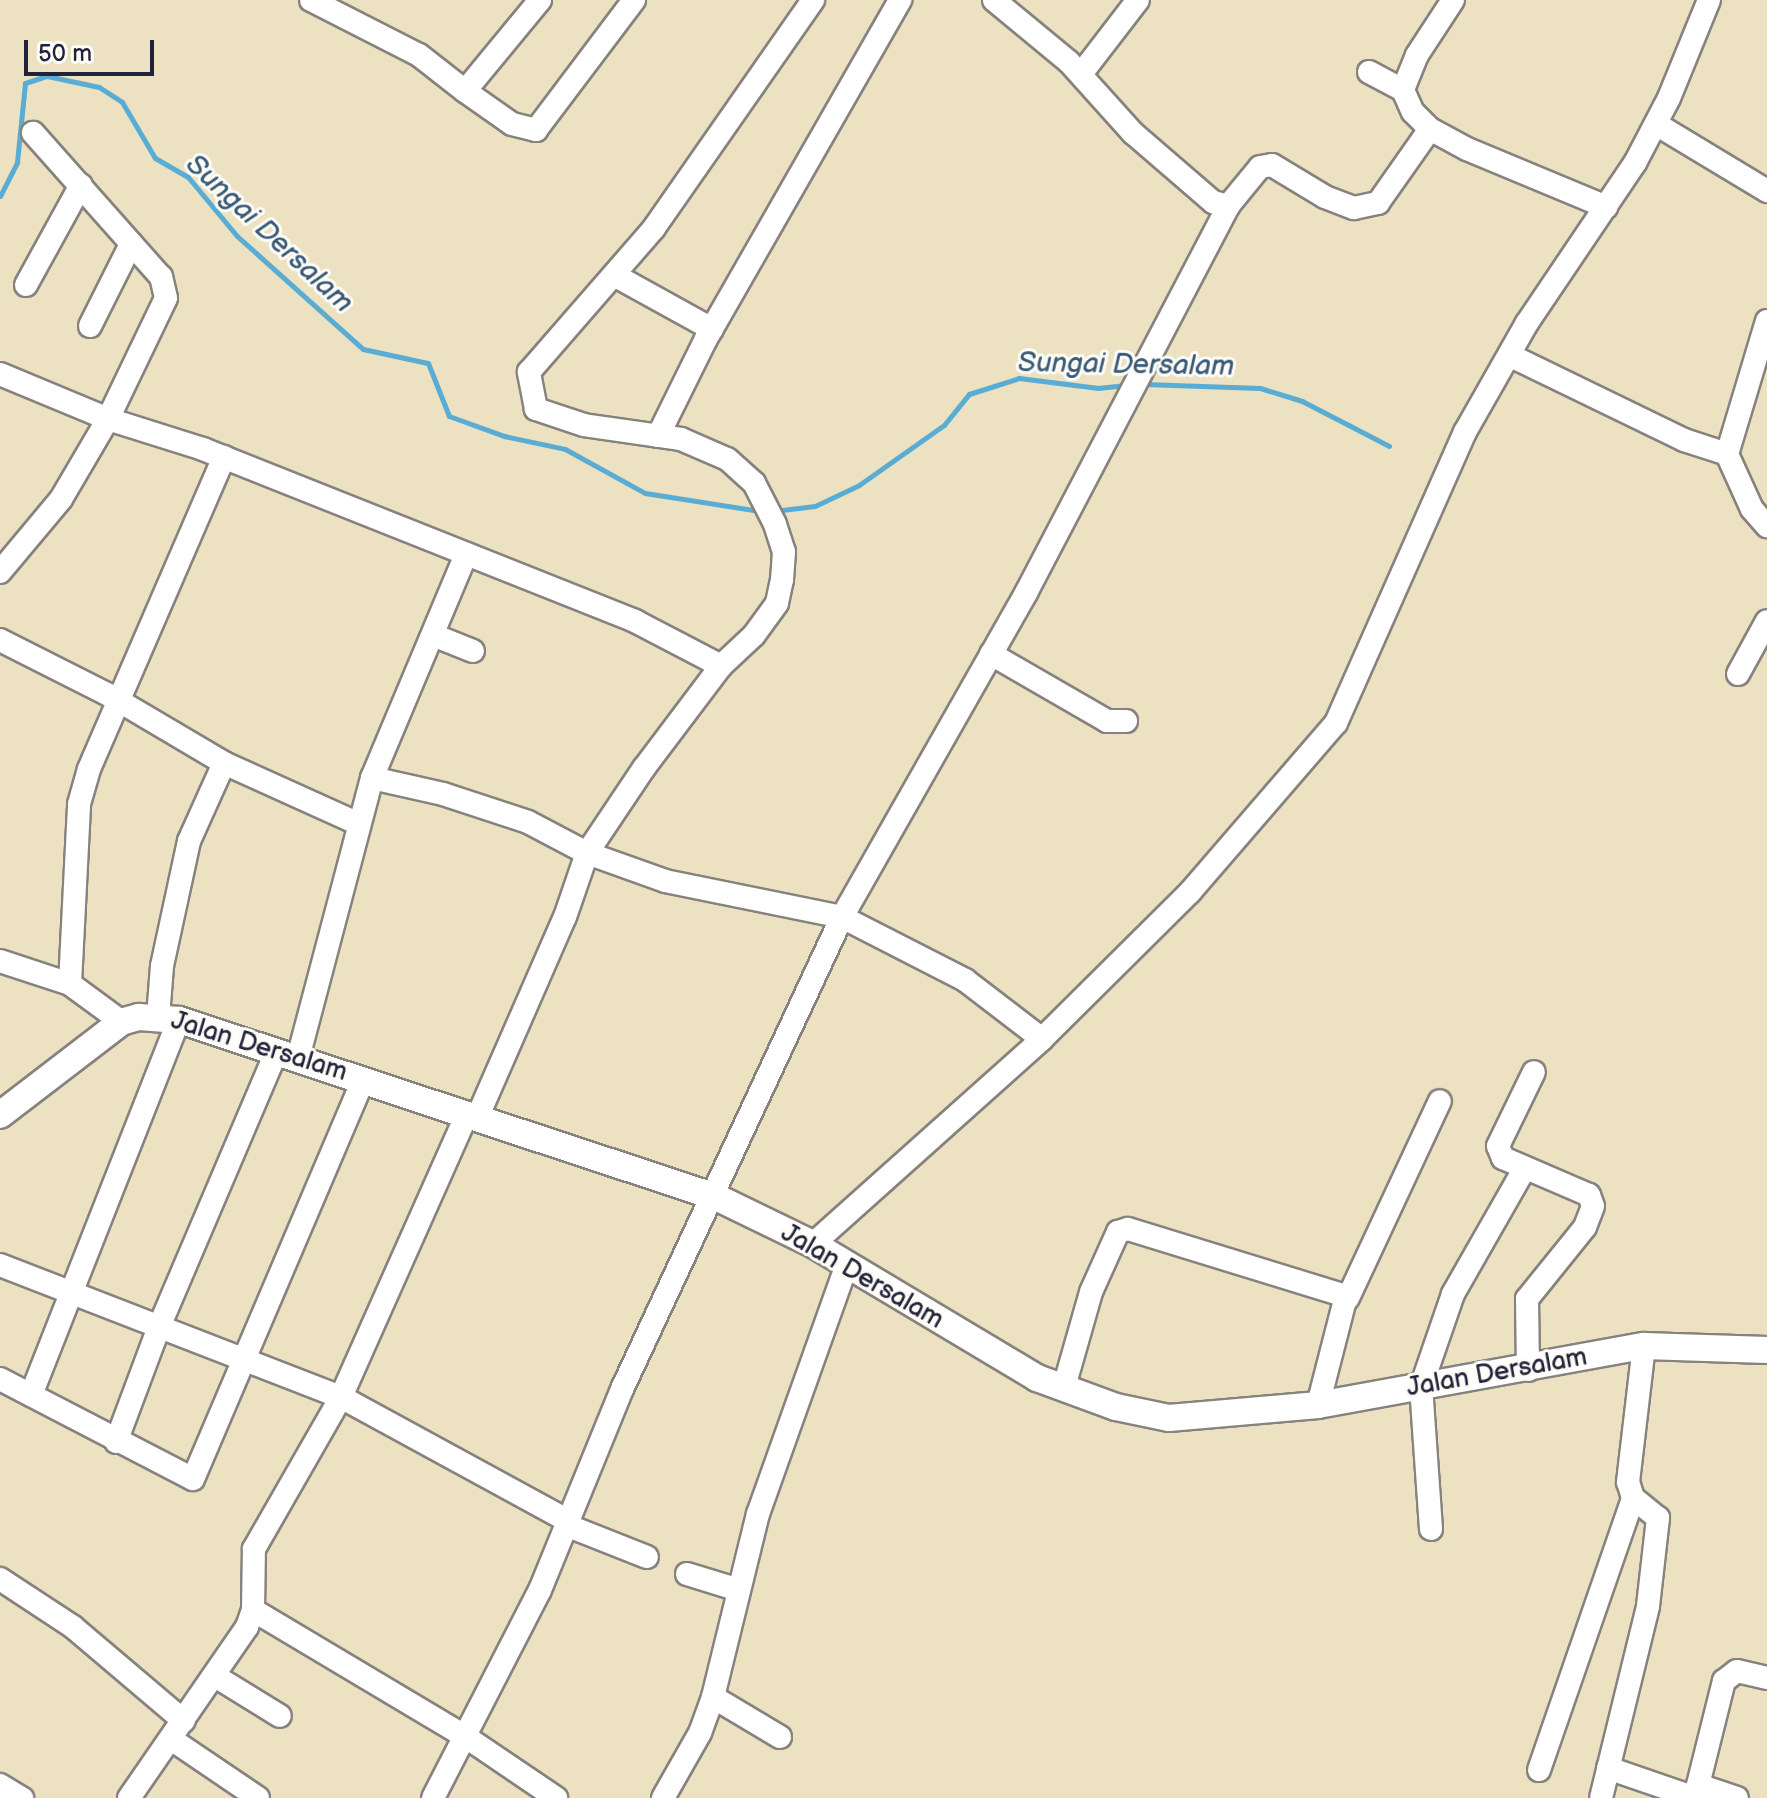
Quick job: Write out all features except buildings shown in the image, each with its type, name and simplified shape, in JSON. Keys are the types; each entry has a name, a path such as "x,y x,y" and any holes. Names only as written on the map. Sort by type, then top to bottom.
{"main road":[{"name":"Jalan Dersalam","path":"0,1115 122,1022 168,1018 288,1054 716,1197 813,1244 846,1267 1037,1378 1116,1407 1169,1418 1318,1405 1528,1370 1644,1346 1767,1350"}],"street":[{"path":"311,0 419,55 512,124 536,130 634,0"},
{"path":"465,91 540,0"},
{"path":"129,1798 215,1676 253,1610 254,1549 341,1397 560,931 587,853 721,666 754,635 777,603 784,552 775,524 764,500 727,459 658,436 584,425 536,409 529,393 529,372 654,228 813,0"},
{"path":"658,436 712,329 900,0"},
{"path":"994,0 1081,74 1133,133 1213,202 1228,206"},
{"path":"1081,74 1138,0"},
{"path":"1403,90 1417,55 1453,0"},
{"path":"813,1244 1042,1039 1190,892 1336,723 1465,432 1509,355 1656,124 1709,0"},
{"path":"1369,72 1403,90 1413,112 1430,129 1606,207"},
{"path":"1656,124 1767,191"},
{"path":"433,1798 466,1737 567,1523 623,1387 716,1197 842,917 991,654 1228,206 1260,167 1272,165 1325,197 1354,208 1378,203 1430,129"},
{"path":"0,572 61,499 108,419 166,298 161,277 33,133"},
{"path":"26,285 81,185"},
{"path":"90,326 131,244"},
{"path":"614,275 712,329"},
{"path":"1767,321 1727,454 1752,509 1767,526"},
{"path":"1509,355 1684,440 1727,454"},
{"path":"0,374 108,419 224,457 635,621 721,666"},
{"path":"70,984 79,804 116,700 224,457"},
{"path":"116,1442 159,1327 288,1054 372,778 466,554"},
{"path":"1738,674 1767,621"},
{"path":"433,635 473,651"},
{"path":"0,640 116,700 224,763 359,824"},
{"path":"991,654 1107,721 1126,721"},
{"path":"31,1395 72,1295 168,1018 162,966 189,841 224,763"},
{"path":"372,778 443,794 528,822 587,853 665,881 842,917 965,980 1042,1039"},
{"path":"0,961 70,984 122,1022"},
{"path":"1528,1370 1527,1299 1585,1227 1593,1206 1589,1195 1503,1158 1498,1146 1534,1072"},
{"path":"0,1379 116,1442 193,1479 363,1080"},
{"path":"1318,1405 1348,1298 1440,1101"},
{"path":"1431,1529 1421,1387 1453,1294 1525,1168"},
{"path":"1064,1387 1091,1292 1123,1229 1348,1298"},
{"path":"0,1265 341,1397 567,1523 647,1557"},
{"path":"663,1798 700,1733 713,1697 739,1590 798,1392 846,1267"},
{"path":"1601,1798 1648,1606 1658,1518 1633,1498 1628,1482 1644,1346"},
{"path":"1539,1770 1633,1498"},
{"path":"687,1574 739,1590"},
{"path":"0,1579 73,1627 178,1730 258,1798"},
{"path":"253,1610 466,1737 556,1798"},
{"path":"1696,1793 1724,1681 1737,1671 1767,1678"},
{"path":"215,1676 280,1716"},
{"path":"713,1697 780,1737"},
{"path":"1608,1768 1696,1793 1737,1798"},
{"path":"0,1785 22,1798"}],"waterway":[{"name":"Sungai Dersalam","path":"0,196 17,162 25,83 47,76 99,87 122,102 155,158 188,177 237,236 363,349 428,363 449,416 504,436 565,449 645,493 760,511"},
{"name":"Sungai Dersalam","path":"774,511 815,506 859,485 944,425 969,394 1019,378 1098,388 1126,385"},
{"name":"Sungai Dersalam","path":"1144,384 1260,388 1302,401 1389,446"}]}
